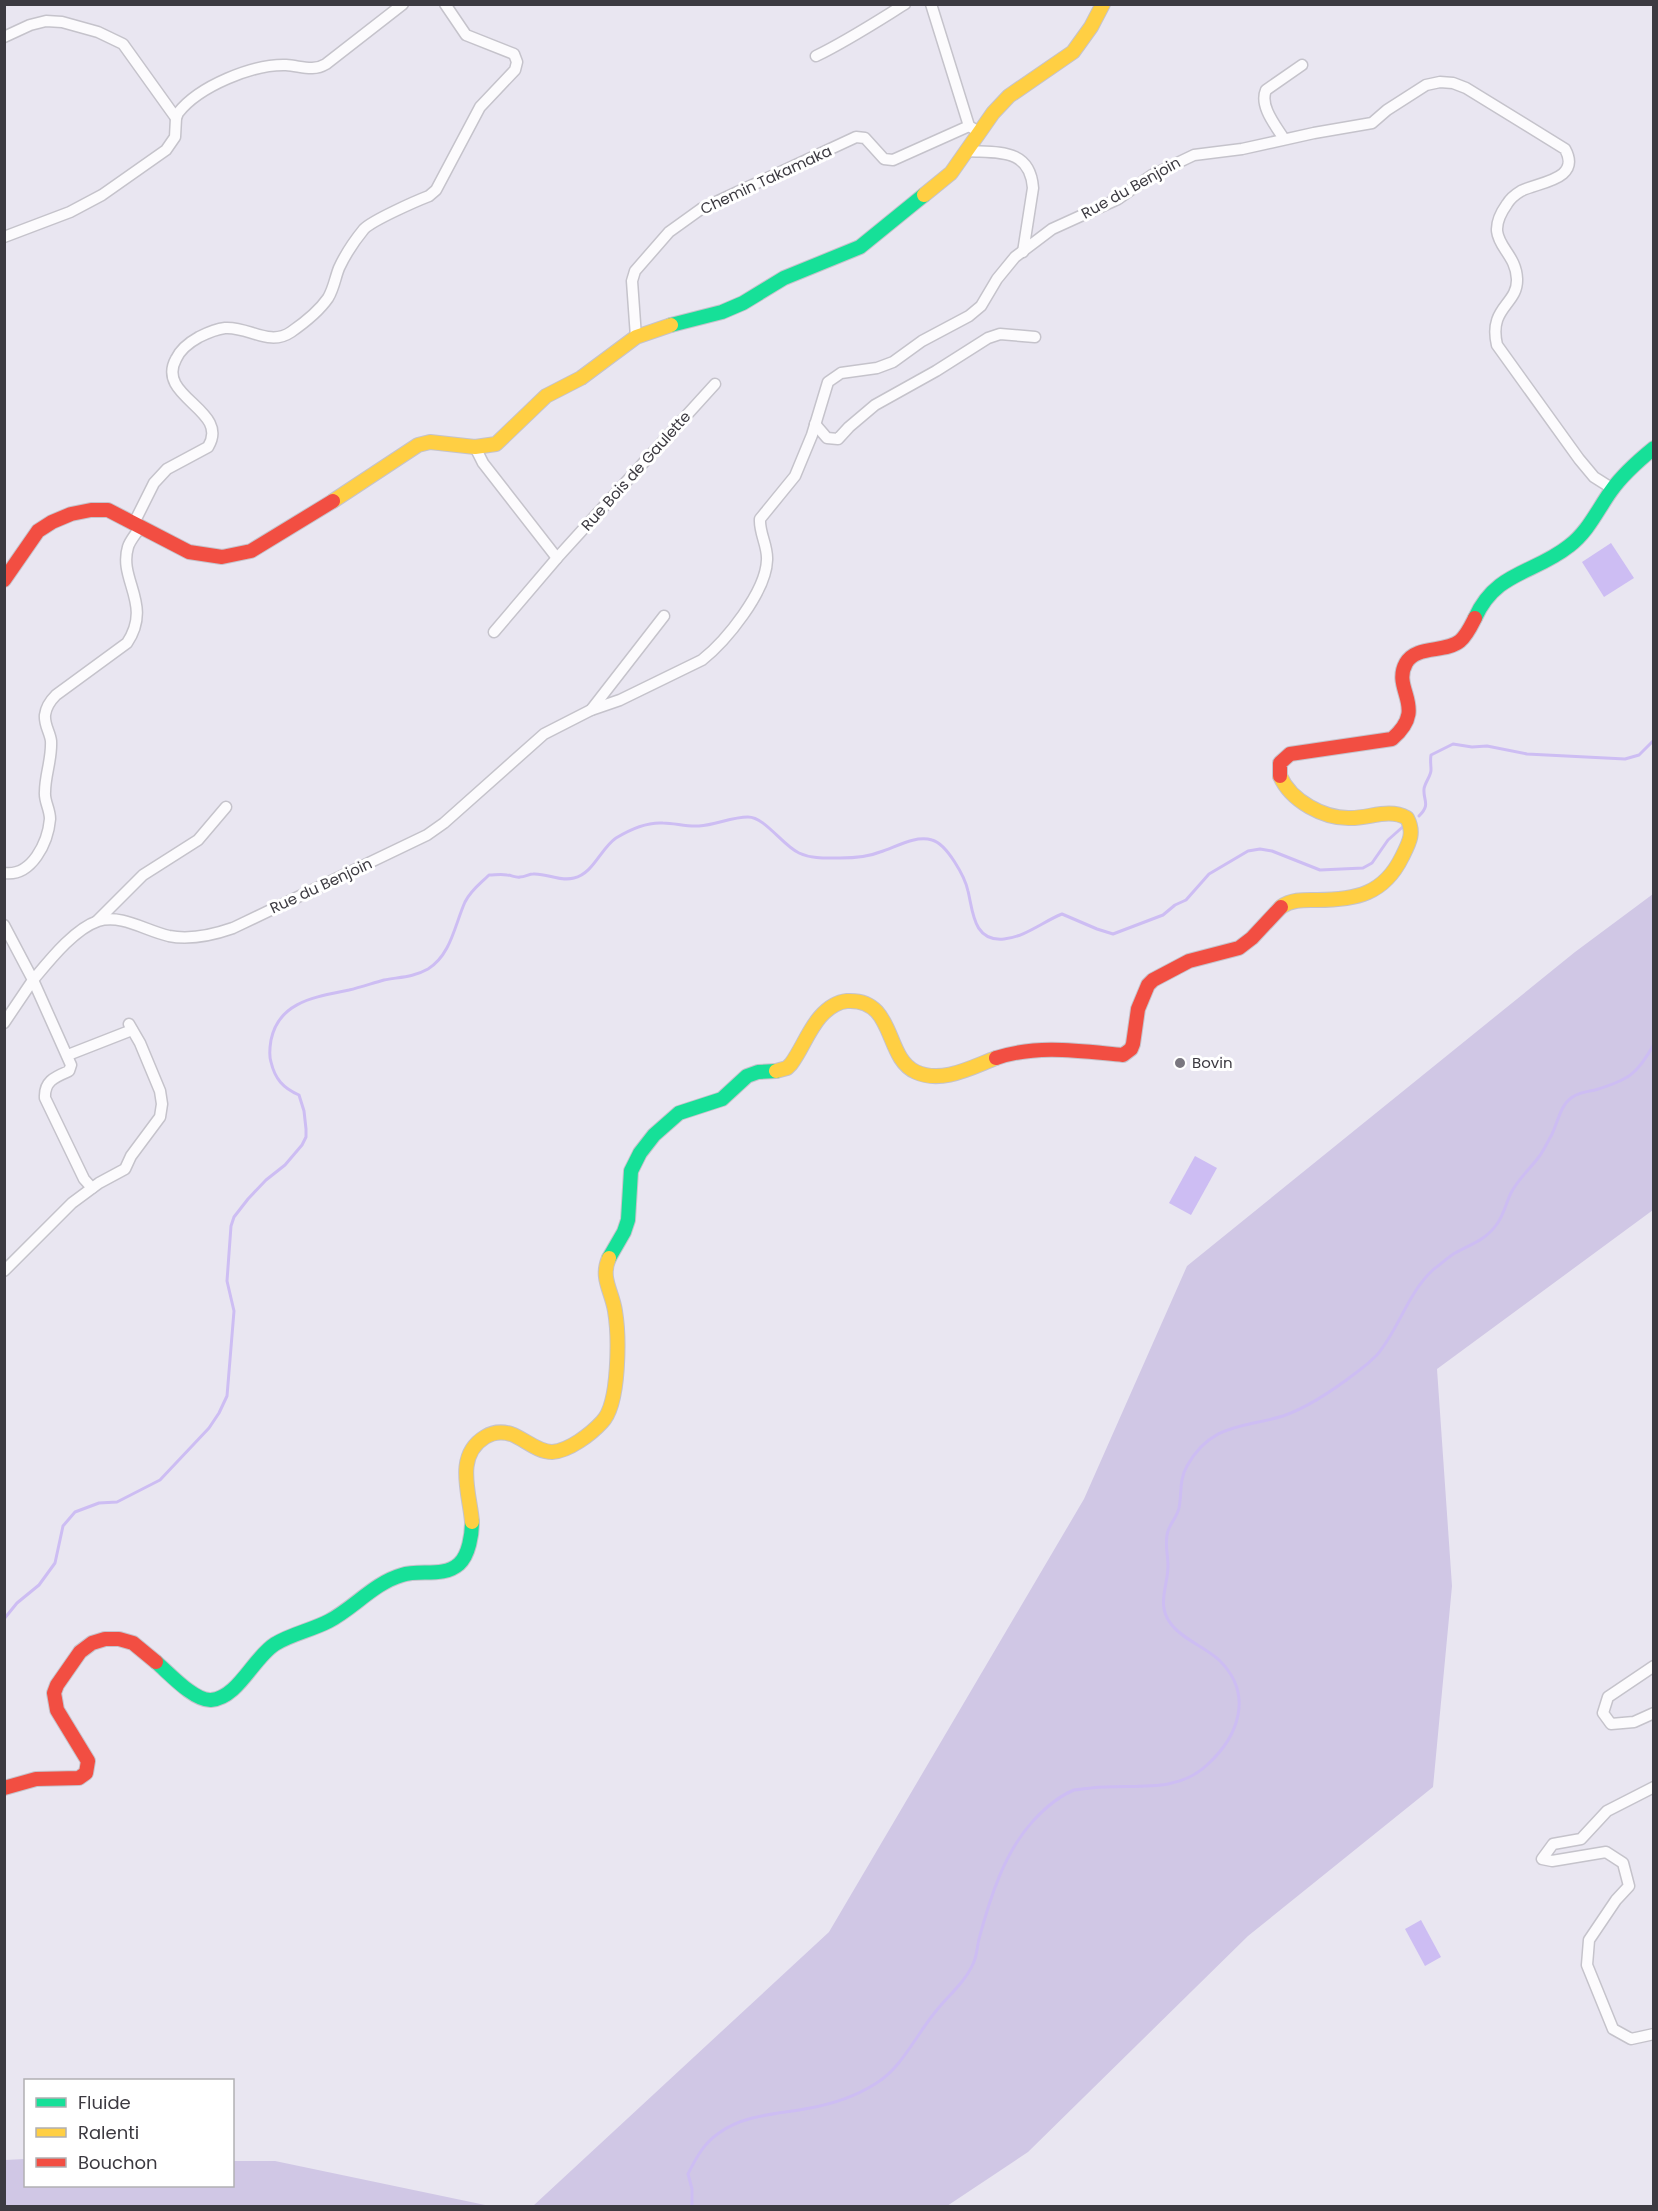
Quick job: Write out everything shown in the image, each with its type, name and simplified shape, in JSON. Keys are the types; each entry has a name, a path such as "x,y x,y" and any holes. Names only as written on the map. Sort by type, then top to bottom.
{"street":[{"path":"4,237 70,212 102,195 172,144 176,137 176,118 182,108 220,80 246,71 284,65 317,69 403,4"},
{"path":"4,873 19,873 27,869 47,834 50,808 44,795 51,736 44,718 49,702 127,643 133,633 137,614 127,563 128,546 160,475 208,447 212,441 213,434 206,417 174,384 171,376 181,351 195,339 225,328 243,330 267,337 282,336 312,315 328,298 339,268 366,227 429,196 436,190 480,107 515,70 517,62 514,54 466,35 445,4"},
{"path":"816,56 886,18 905,4"},
{"path":"4,580 38,531 71,514 91,510 108,510 189,552 204,556 236,555 251,551 301,522 418,445 430,442 476,447 496,444 546,396 581,378 636,337 660,328 722,312 743,303 784,278 861,247 939,185 968,152 974,129 931,4"},
{"path":"974,129 1009,96 1072,52 1091,27 1103,4"},
{"path":"4,37 30,25 46,21 62,22 98,32 115,40 123,44 176,118"},
{"path":"1284,140 1264,104 1263,97 1266,90 1302,65"},
{"name":"Rue du Benjoin","path":"97,922 108,919 121,920 171,936 209,934 233,928 427,835 444,823 544,734 702,660 713,651 754,600 765,577 768,561 760,519 795,476 806,454 828,382 833,377 841,373 877,368 893,362 922,341 969,316 981,306 1005,268 1015,257 1052,229 1118,199 1152,175 1171,165 1194,155 1242,149 1372,123 1426,85 1440,82 1453,83 1466,88 1565,149 1568,154 1568,166 1562,176 1520,192 1508,202 1501,215 1497,232 1499,241 1516,268 1517,280 1512,296 1499,312 1495,324 1495,336 1497,345 1579,459 1594,477 1613,489"},
{"name":"Chemin Takamaka","path":"636,337 632,282 635,271 669,232 701,209 856,137 865,138 884,159 893,160 974,129"},
{"path":"968,152 1013,155 1029,169 1033,188 1023,252"},
{"path":"814,424 827,438 838,440 849,427 876,405 988,338 1000,334 1035,337"},
{"name":"Rue Bois de Gaulette","path":"494,632 556,558 715,384"},
{"path":"476,447 483,463 556,558"},
{"path":"4,1788 36,1779 79,1778 86,1773 88,1761 57,1710 54,1693 57,1684 81,1652 92,1643 105,1639 119,1639 133,1643 195,1695 212,1700 222,1698 230,1693 267,1649 280,1641 331,1620 400,1575 449,1569 462,1561 471,1538 472,1520 466,1491 465,1465 472,1450 483,1438 507,1432 523,1438 539,1450 559,1452 568,1448 605,1419 612,1401 616,1315 605,1278 605,1268 624,1235 628,1219 629,1175 637,1155 673,1116 716,1102 731,1094 746,1076 757,1071 779,1071 788,1067 819,1017 828,1008 839,1002 852,1000 864,1003 875,1010 892,1033 895,1048 902,1061 911,1071 925,1076 953,1075 1015,1052 1072,1050 1123,1055 1131,1049 1133,1044 1142,993 1148,983 1195,959 1238,948 1254,938 1274,911 1287,903 1301,899 1343,900 1360,897 1380,886 1396,870 1410,843 1412,828 1407,818 1396,813 1345,819 1316,811 1292,794 1281,779 1279,769 1282,759 1294,753 1392,739 1400,734 1410,717 1403,674 1405,664 1409,659 1418,654 1451,647 1462,639 1490,592 1570,546 1589,525 1613,489 1653,448"},
{"name":"Rue du Benjoin","path":"591,710 664,616"},
{"path":"4,1023 33,980 76,935 97,922 143,875 198,840 226,807"},
{"path":"4,925 33,980 68,1056 71,1065 69,1071 48,1083 45,1087 45,1098 84,1179 92,1188"},
{"path":"4,1271 72,1203 92,1188 125,1170 131,1156 160,1117 162,1104 160,1091 140,1044 130,1027 68,1056"},
{"path":"1653,1666 1608,1697 1603,1713 1611,1724 1634,1722 1653,1713"},
{"path":"1653,1787 1607,1810 1581,1839 1553,1844 1542,1859 1552,1861 1606,1852 1623,1863 1629,1886 1616,1900 1588,1940 1587,1965 1613,2029 1631,2039 1653,2034"}],"shaded area":[{"path":"1611,543 1634,578 1604,597 1582,562"},
{"path":"1653,894 1653,1210 1437,1369 1452,1586 1433,1787 1248,1936 1028,2152 947,2206 533,2206 829,1932 1084,1499 1187,1266 1575,952"},
{"path":"1195,1156 1217,1168 1191,1215 1169,1203"},
{"path":"1421,1920 1441,1957 1425,1966 1405,1929"},
{"path":"24,2159 24,2187 234,2187 234,2161 275,2161 490,2206 5,2206 5,2160"}],"waterway":[{"path":"1419,816 1426,805 1424,789 1431,772 1431,755 1453,744 1472,747 1487,746 1527,754 1625,759 1639,755 1654,740"},
{"path":"4,1619 17,1603 39,1585 55,1563 63,1526 75,1512 99,1503 117,1502 160,1480 209,1428 227,1396 234,1311 227,1281 231,1226 234,1217 248,1199 266,1180 285,1165 306,1137 304,1111 299,1095 281,1082 270,1060 271,1040 275,1027 290,1009 301,1003 428,969 436,963 447,947 467,898 489,875 524,877 538,874 564,879 574,878 581,876 592,866 616,838 638,827 657,823 699,826 748,817 761,822 799,853 814,857 865,856 906,842 919,839 932,840 949,854 963,878 976,924 986,936 994,939 1012,938 1062,914 1113,934 1163,915 1175,905 1186,900 1209,874 1248,851 1260,849 1272,851 1320,870 1363,868 1372,863 1388,840 1406,824"},
{"path":"692,2206 692,2189 688,2174 705,2146 719,2133 751,2118 844,2099 875,2084 893,2069 936,2011 970,1971 988,1908 1006,1862 1023,1834 1047,1808 1074,1790 1152,1786 1181,1781 1207,1765 1218,1754 1234,1728 1238,1714 1239,1701 1236,1687 1230,1673 1219,1660 1187,1639 1171,1624 1163,1603 1168,1573 1167,1535 1178,1511 1182,1481 1187,1466 1196,1452 1217,1434 1283,1416 1302,1408 1331,1391 1370,1362 1385,1345 1410,1299 1425,1278 1452,1255 1483,1238 1497,1224 1514,1188 1543,1150 1567,1101 1576,1095 1624,1079 1637,1070 1654,1044"}],"traffic: fast":[{"path":"671,325 722,312 743,303 784,278 860,247 924,195"},
{"path":"1475,618 1484,603 1505,582 1556,555 1576,540 1621,479 1654,448"},
{"path":"609,1258 628,1220 631,1171 640,1153 654,1135 679,1113 722,1099 747,1076 758,1072 776,1071"},
{"path":"156,1662 182,1686 197,1696 211,1700 221,1698 237,1685 275,1644 329,1621 392,1579 409,1573 446,1571 459,1564 468,1550 472,1522"}],"traffic: slow":[{"path":"924,195 951,173 993,113 1009,96 1073,52 1091,27 1103,4"},
{"path":"333,501 418,445 430,442 475,447 496,444 546,396 581,378 636,337 671,325"},
{"path":"1280,776 1300,801 1320,812 1341,818 1400,815 1407,818 1411,828 1407,847 1395,869 1377,887 1356,896 1331,900 1299,900 1281,907"},
{"path":"776,1071 787,1068 791,1064 823,1014 835,1004 847,1001 863,1003 874,1009 882,1018 899,1055 906,1065 916,1072 926,1075 946,1075 967,1070 996,1058"},
{"path":"472,1522 466,1476 470,1454 475,1445 485,1437 497,1432 516,1436 541,1450 559,1451 586,1437 608,1413 617,1369 615,1311 606,1278 609,1258"}],"traffic: jam":[{"path":"4,580 38,531 71,514 91,510 108,510 189,552 222,557 251,551 333,501"},
{"path":"1280,776 1280,763 1290,754 1392,739 1403,728 1408,717 1409,708 1403,682 1406,663 1411,657 1424,651 1454,645 1467,633 1475,618"},
{"path":"996,1058 1043,1050 1075,1050 1123,1055 1131,1049 1138,1009 1148,985 1153,980 1189,961 1239,948 1252,938 1281,907"},
{"path":"4,1788 36,1779 79,1778 86,1773 88,1761 57,1710 54,1693 80,1652 92,1643 105,1639 119,1639 133,1643 156,1662"}],"place":[{"name":"Bovin","path":"1180,1063"}]}
